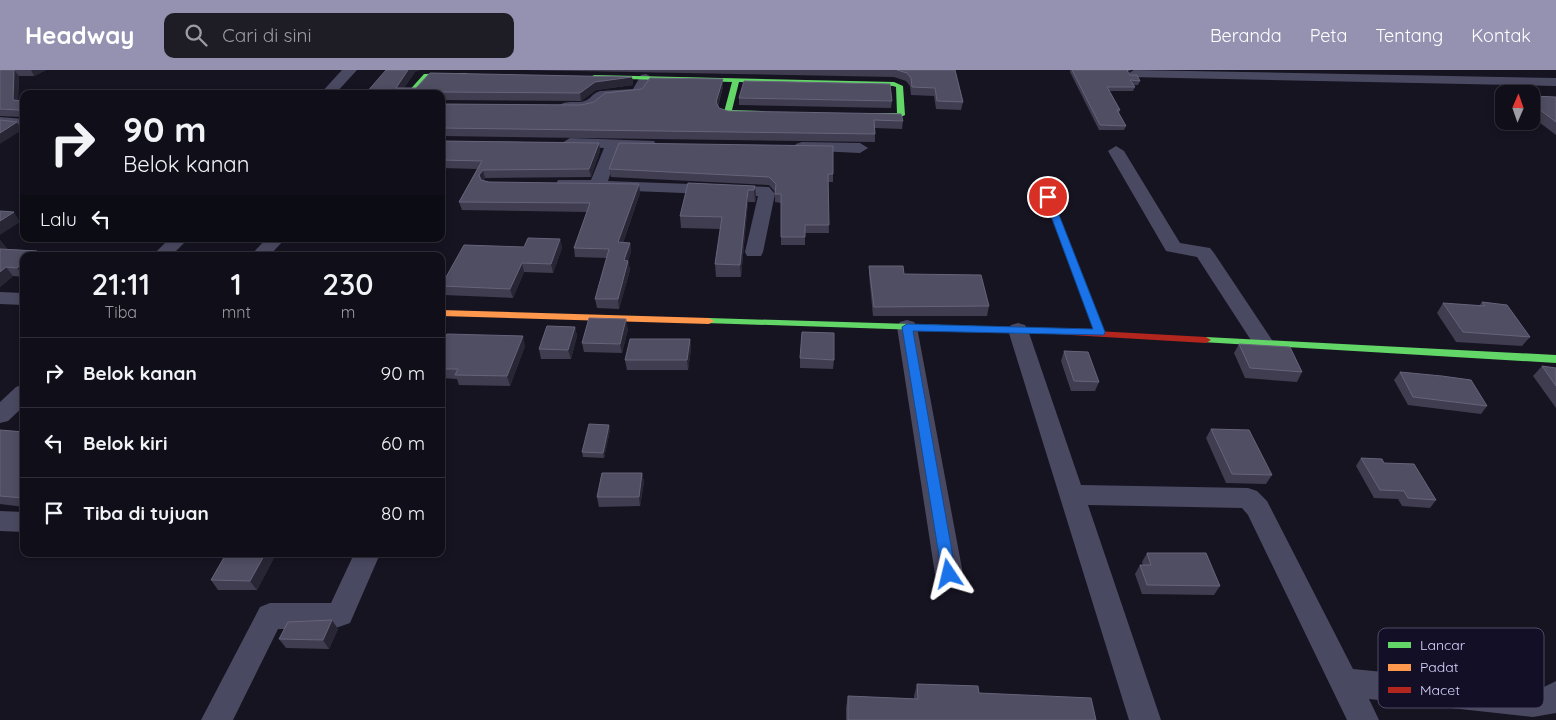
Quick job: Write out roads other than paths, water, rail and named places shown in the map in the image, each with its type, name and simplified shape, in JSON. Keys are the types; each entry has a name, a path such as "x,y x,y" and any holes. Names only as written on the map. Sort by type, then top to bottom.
{"street":[{"path":"331,90 350,70"},
{"path":"1134,74 1277,74 1293,76 1556,82"},
{"path":"413,90 426,75 480,75"},
{"path":"554,107 586,107 601,95 636,93 640,91 639,75"},
{"path":"586,77 639,75 736,80 894,84 899,86 901,115 858,115"},
{"path":"736,80 728,112 779,113"},
{"path":"0,121 20,124"},
{"path":"556,143 659,144"},
{"path":"598,184 612,144"},
{"path":"783,147 860,148"},
{"path":"1116,151 1173,248 1203,252 1263,343"},
{"path":"549,184 598,184 763,191 767,194 754,252"},
{"path":"165,252 176,242"},
{"path":"263,252 273,242"},
{"path":"0,298 20,299"},
{"path":"445,313 1100,332 1556,359"},
{"path":"907,327 949,574"},
{"path":"1018,330 1145,720"},
{"path":"0,415 20,396"},
{"path":"1071,495 1248,498 1258,508 1363,720"},
{"path":"0,521 20,522"},
{"path":"216,720 270,616 333,616 340,614 366,557"},
{"path":"1344,682 1378,686"},
{"path":"1544,701 1550,701 1556,696"}],"lane":[{"path":"1042,180 1100,332"}]}
